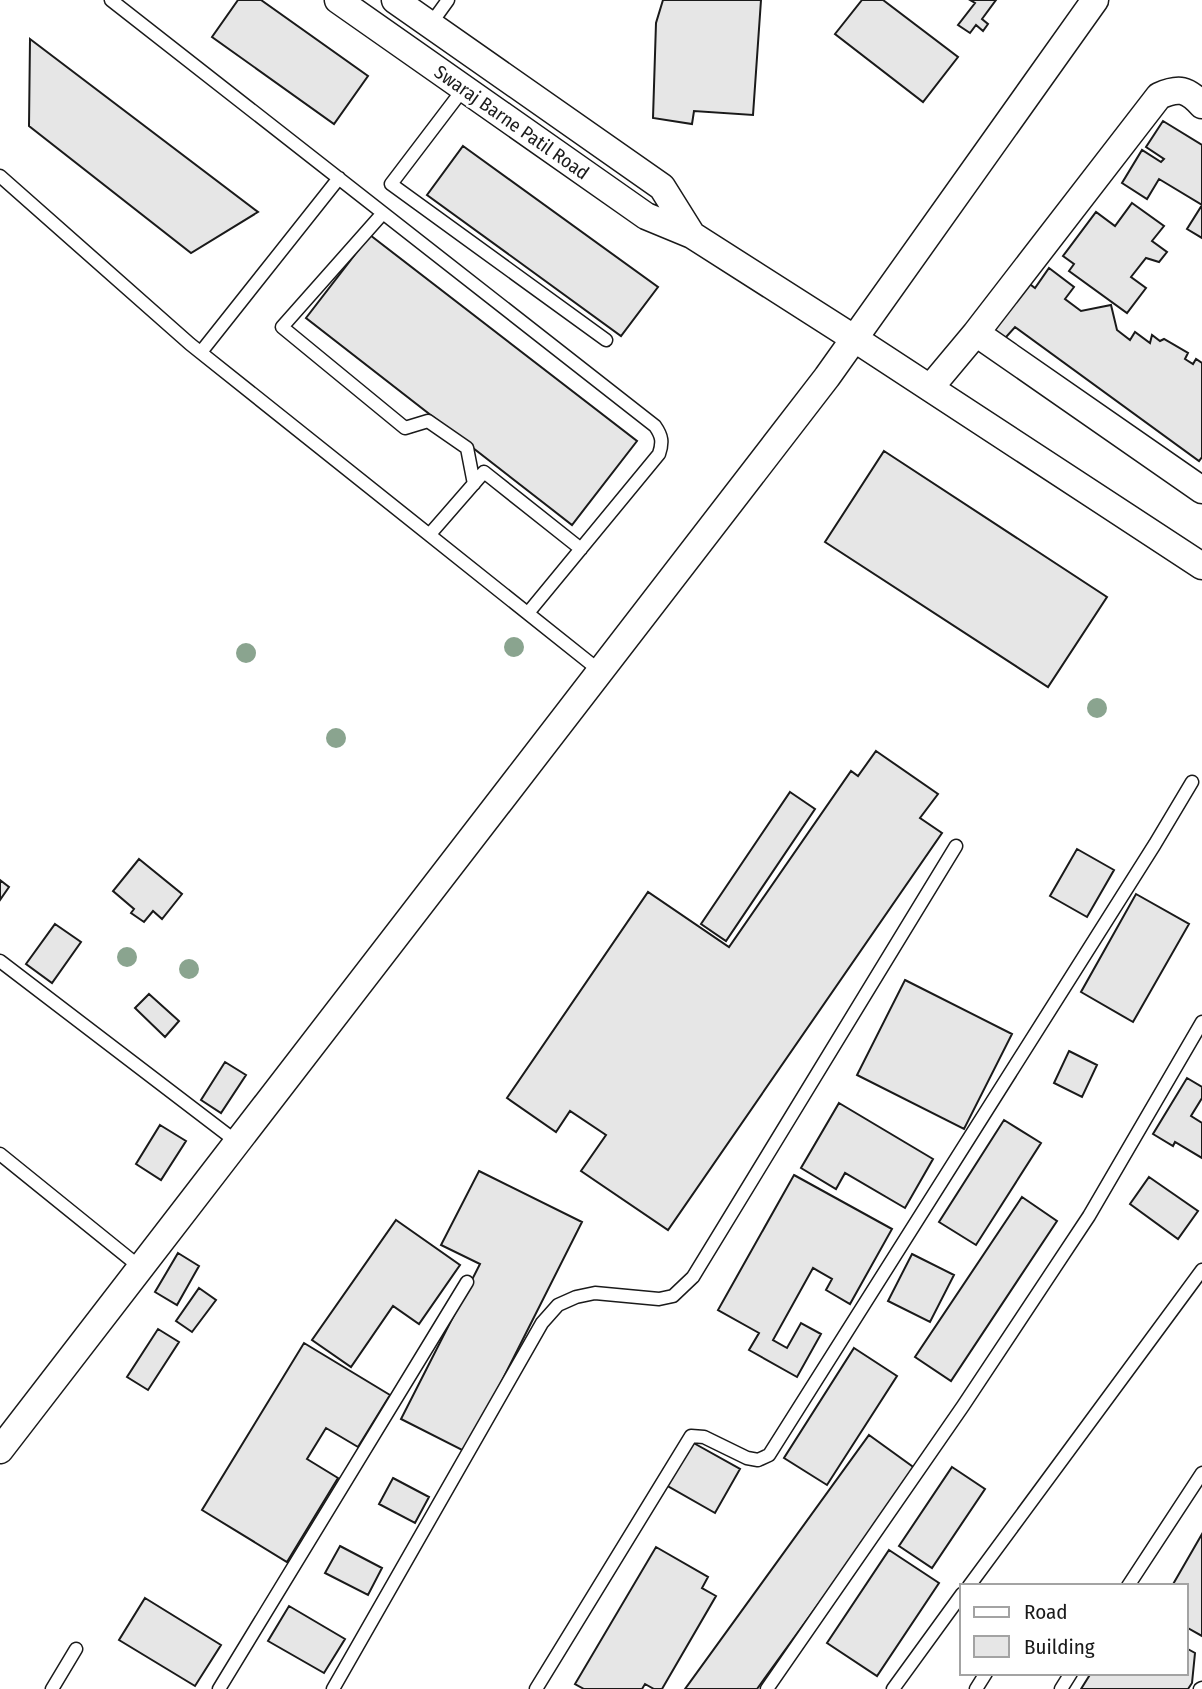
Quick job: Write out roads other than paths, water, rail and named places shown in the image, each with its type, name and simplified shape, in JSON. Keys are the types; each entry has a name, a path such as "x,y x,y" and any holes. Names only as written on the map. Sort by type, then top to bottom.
{"street":[{"name":"Swaraj Barne Patil Road","path":"338,0 646,216 692,235 1202,566"},
{"name":"Swaraj Barne Patil Road","path":"395,0 662,187 692,235"},
{"path":"4,1436 141,1268 855,339 1095,0"},
{"path":"930,388 1159,96 1183,90 1194,96 1202,105"},
{"path":"976,332 1202,490"}],"lane":[{"path":"111,0 655,426 662,444 659,454 528,613"},
{"path":"430,24 448,0"},
{"path":"464,88 391,184 606,340"},
{"path":"0,176 201,352 600,671"},
{"path":"201,352 339,178"},
{"path":"383,213 282,327 405,428 428,421 467,448 474,484"},
{"path":"430,534 484,472 581,550"},
{"path":"536,1689 691,1436 704,1437 747,1458 758,1460 769,1455 1192,782"},
{"path":"333,1689 542,1323 558,1305 576,1297 595,1293 659,1299 673,1296 693,1277 956,846"},
{"path":"0,961 237,1142"},
{"path":"767,1689 963,1406 1089,1216 1202,1022"},
{"path":"0,1154 141,1268"},
{"path":"969,1584 1202,1270"},
{"path":"219,1689 467,1282"},
{"path":"1129,1584 1202,1473"},
{"path":"893,1689 960,1597"},
{"path":"52,1689 76,1649"}]}
